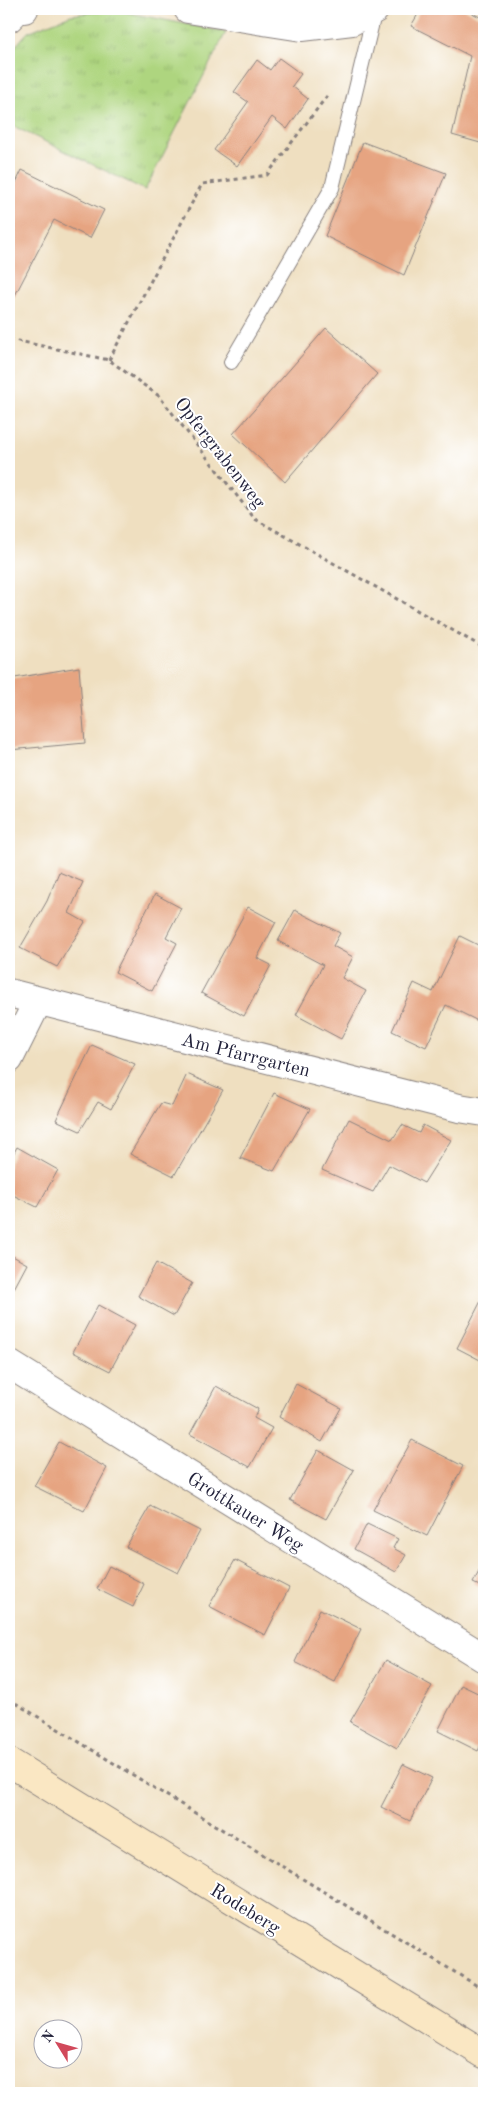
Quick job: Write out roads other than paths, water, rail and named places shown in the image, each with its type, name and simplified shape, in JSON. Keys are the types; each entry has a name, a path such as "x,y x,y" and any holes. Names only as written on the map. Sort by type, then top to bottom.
{"street":[{"path":"9,18 17,10 24,9"},
{"path":"188,9 302,27 352,21 375,9"},
{"name":"Am Pfarrgarten","path":"9,993 449,1105 484,1112"},
{"path":"9,1059 38,1001"},
{"name":"Grottkauer Weg","path":"9,1364 484,1658"},
{"name":"Rodeberg","path":"9,1762 484,2054"}],"lane":[{"path":"231,362 332,188 375,9"}]}
